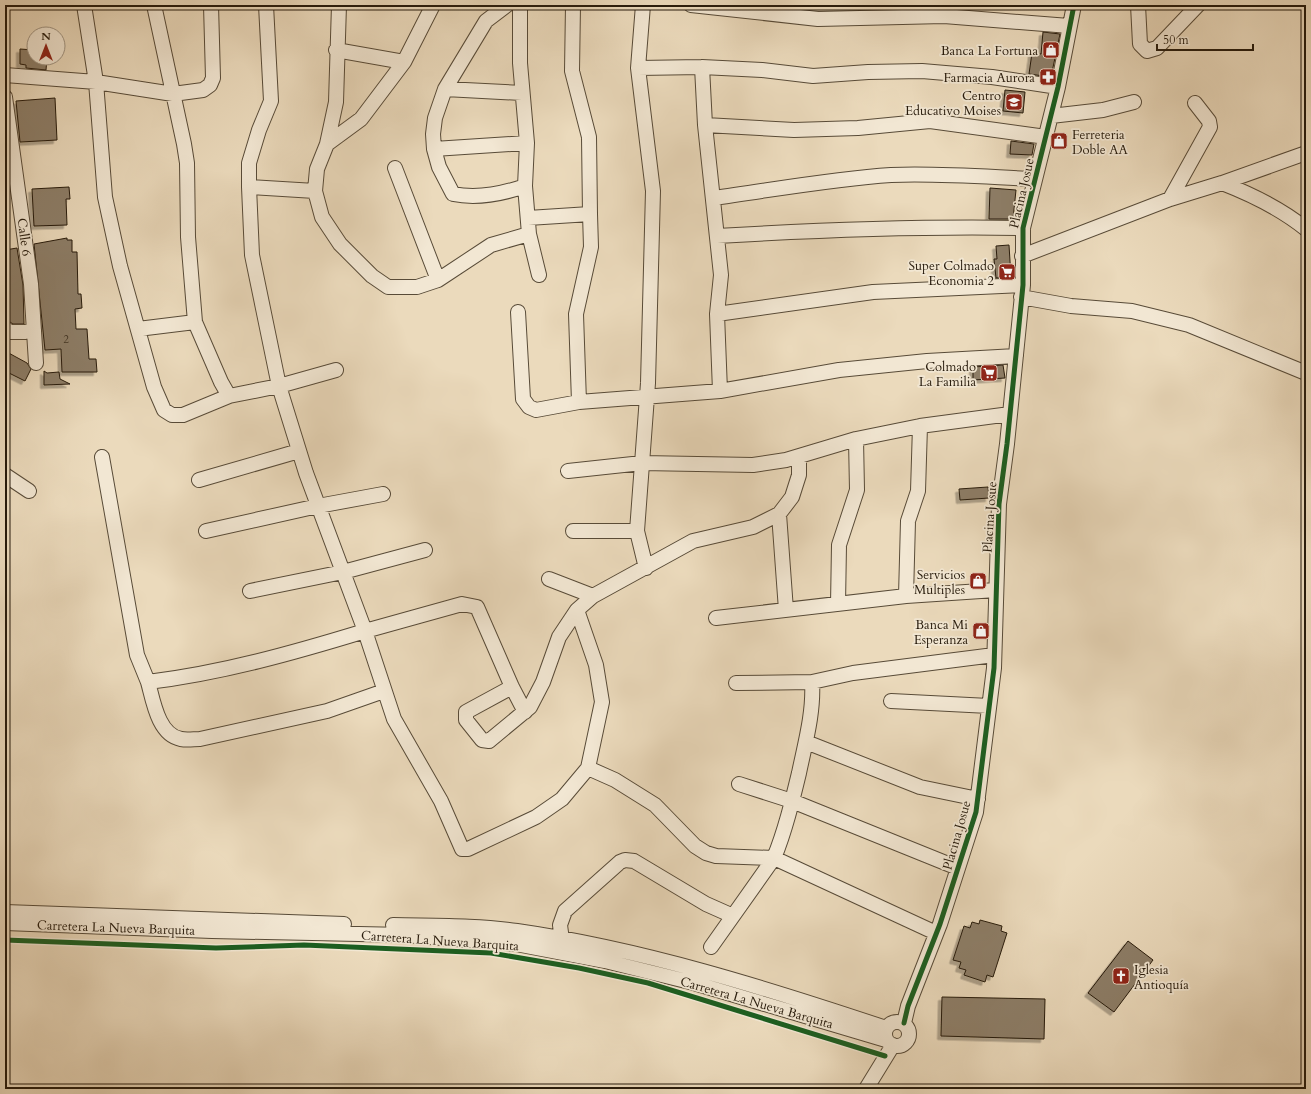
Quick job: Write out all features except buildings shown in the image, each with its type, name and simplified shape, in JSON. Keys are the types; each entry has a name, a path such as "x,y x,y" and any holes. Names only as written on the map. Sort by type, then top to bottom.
{"street":[{"path":"84,5 96,82 106,197 120,266 154,387 164,410 176,416 183,415 229,396 279,386 336,370"},
{"path":"154,5 187,163 188,237 195,322 221,382 229,396"},
{"path":"5,75 96,82 173,94 203,90 210,85 213,78 211,5"},
{"path":"266,5 271,101 259,130 249,163 249,187 252,255 279,386 299,451 365,631 394,719 441,801 462,849 468,849 536,817 562,799 588,768 602,702 596,664 577,610"},
{"path":"339,5 336,50 336,102 327,144 317,168 315,191 322,217 340,244 372,276 388,287 417,287 438,280 491,245 529,234"},
{"path":"327,144 361,119 404,62 432,5"},
{"path":"507,5 486,21 445,89 435,118 433,134 434,149 439,167 454,194 481,196 509,192 525,186"},
{"path":"520,5 522,93 527,143 525,186 529,234 539,275"},
{"path":"573,5 572,71 589,137 590,247 576,314 579,402"},
{"path":"642,5 638,68 653,191 651,296 637,531 646,568"},
{"path":"691,5 818,19 944,16 1069,26"},
{"name":"Placina Josue","path":"904,1023 908,1006 936,933 976,812 994,655 999,504 1010,414 1022,291 1023,228 1058,87 1074,5"},
{"path":"1138,5 1140,44 1147,51 1157,48 1198,5"},
{"path":"336,50 404,62"},
{"path":"638,68 702,67 762,70 813,76 868,72 922,71 992,77 1058,87"},
{"path":"702,67 705,125 721,275 717,314 720,391"},
{"path":"445,89 522,93"},
{"name":"Calle 6","path":"5,97 31,284 36,363"},
{"path":"1051,116 1103,110 1134,102"},
{"path":"1170,199 1210,127 1209,121 1196,103"},
{"path":"705,125 794,130 858,128 930,121 1046,137"},
{"path":"434,149 527,143"},
{"path":"1022,256 1170,199 1222,183 1306,153"},
{"path":"395,168 438,280"},
{"path":"713,198 857,178 893,175 958,175 1034,179"},
{"path":"1222,183 1256,196 1292,217 1306,229"},
{"path":"249,187 315,191"},
{"path":"528,218 590,214"},
{"path":"717,236 781,232 947,227 1023,228"},
{"path":"717,314 873,292 1022,291 1071,306 1132,311 1189,325 1306,373"},
{"path":"518,312 523,398 529,407 536,410 579,402 646,398 720,391 839,370 927,361 1016,356"},
{"path":"138,329 195,322"},
{"path":"5,328 9,332 25,332 34,330"},
{"path":"568,471 642,463 753,465 799,456 856,439 920,426 1010,414"},
{"path":"906,596 908,521 918,491 920,426"},
{"path":"838,604 839,545 857,490 856,439"},
{"path":"199,480 299,451"},
{"path":"512,687 466,712 466,720 482,740 489,741 530,707 543,682 559,637 577,610 592,596 646,568 693,541 753,527 780,514 792,497 799,475 799,456"},
{"path":"102,457 137,655 148,682 156,711 164,727 180,739 200,739 327,711 384,691"},
{"path":"5,475 29,491"},
{"path":"206,531 318,506 383,494"},
{"path":"780,514 786,610"},
{"path":"573,531 637,531"},
{"path":"250,591 343,572 425,550"},
{"path":"549,580 592,596"},
{"path":"716,618 906,596 996,590"},
{"path":"148,682 181,678 272,659 462,604 478,607 482,613 512,687 525,712"},
{"path":"736,683 812,682 853,673 994,655"},
{"path":"711,947 774,858 786,824 806,742 812,682"},
{"path":"892,701 989,706"},
{"path":"806,742 920,787 978,799"},
{"path":"588,768 615,780 655,805 695,846 706,853 716,856 774,858 936,933"},
{"path":"739,784 792,801 958,868"},
{"path":"562,940 560,925 565,911 620,862 625,860 634,861 706,904 733,916"},
{"name":"Carretera La Nueva Barquita","path":"5,912 406,930 562,940 608,948 696,970 888,1038"},
{"name":"Carretera La Nueva Barquita","path":"5,923 212,930 406,930"},
{"name":"Carretera La Nueva Barquita","path":"516,937 694,983 888,1038"},
{"path":"866,1089 888,1038 892,1022 904,1023 909,1031 908,1038 904,1044 888,1038"}],"cycle path":[{"path":"904,1023 908,1006 940,924 976,812 994,668 999,504 1007,444 1023,285 1023,228 1058,87 1074,5"},
{"path":"5,940 216,948 304,945 491,953 579,968 648,983 885,1056"}],"place":[{"name":"Banca La Fortuna","path":"1051,50"},
{"name":"Farmacia Aurora","path":"1048,77"},
{"name":"Centro Educativo Moises","path":"1014,102"},
{"name":"Ferreteria Doble AA","path":"1059,141"},
{"name":"Super Colmado Economia 2","path":"1007,272"},
{"name":"Colmado La Familia","path":"989,373"},
{"name":"Servicios Multiples","path":"978,581"},
{"name":"Banca Mi Esperanza","path":"981,631"},
{"name":"Iglesia Antioquía","path":"1121,976"}]}
